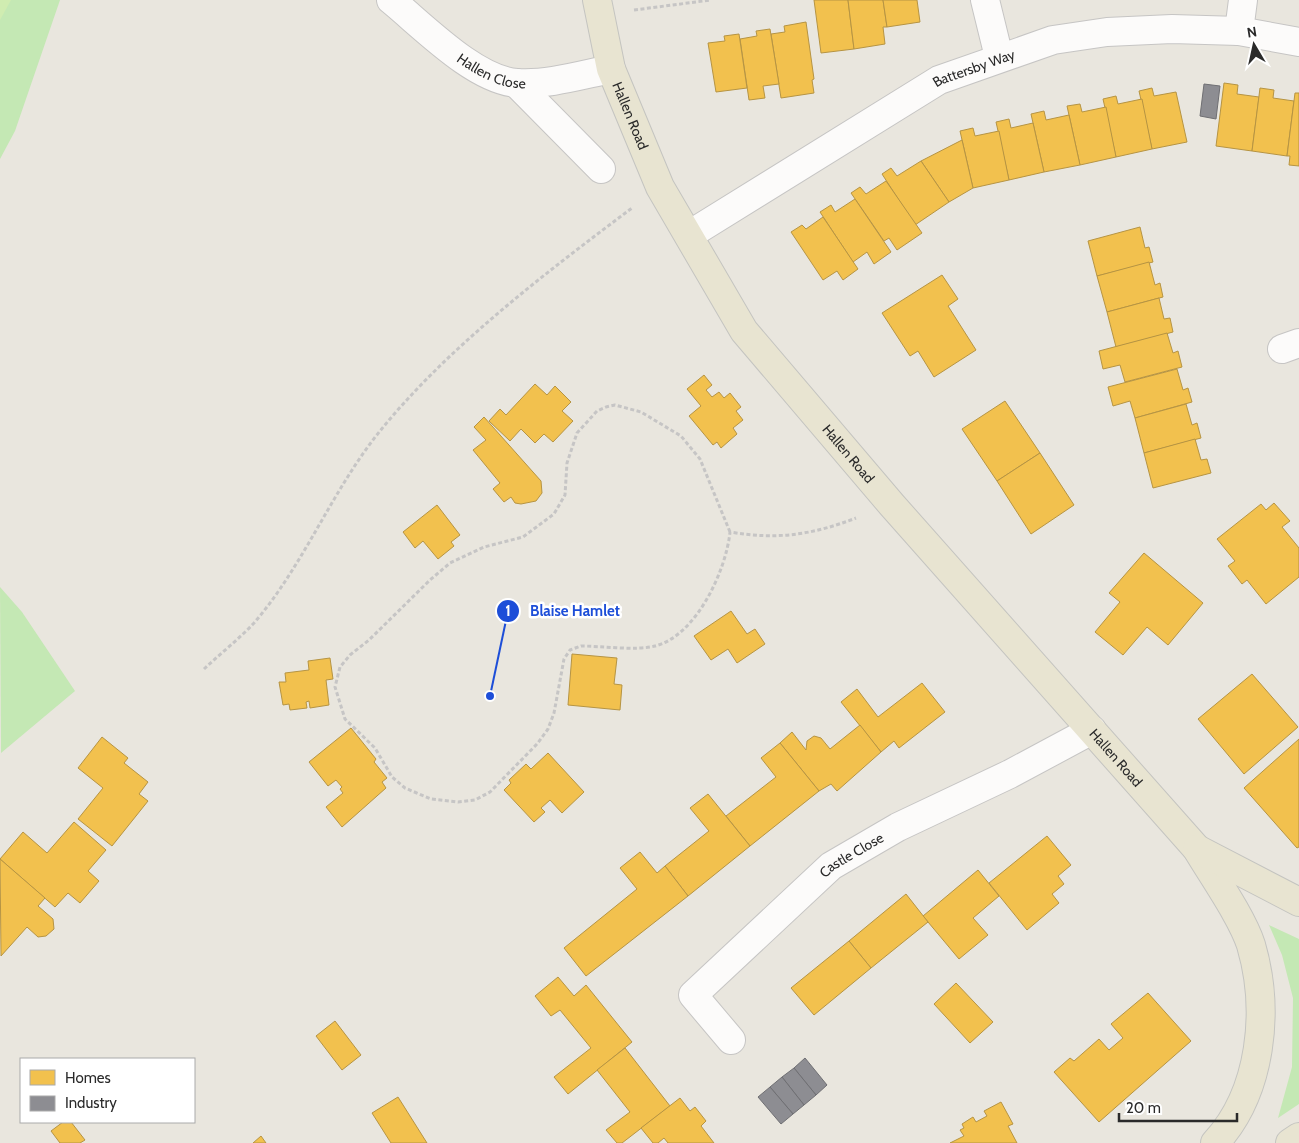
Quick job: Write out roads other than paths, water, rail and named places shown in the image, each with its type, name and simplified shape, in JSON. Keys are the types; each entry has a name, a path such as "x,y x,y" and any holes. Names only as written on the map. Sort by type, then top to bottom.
{"main road":[{"name":"Hallen Road","path":"598,7 611,69 660,187 744,330 898,512 1197,849 1250,944 1261,993 1259,1040 1248,1088 1224,1133 1215,1143"},
{"name":"Hallen Road","path":"1197,849 1299,902"},
{"path":"1290,1143 1299,1137"}],"street":[{"name":"Hallen Close","path":"391,0 469,64 492,78 516,83 539,83 611,69"},
{"path":"985,0 999,57"},
{"path":"1239,31 1243,0"},
{"name":"Battersby Way","path":"689,235 939,80 999,57 1053,40 1107,32 1172,29 1239,31 1299,42"},
{"path":"516,83 601,169"},
{"name":"Castle Close","path":"731,1040 694,995 831,866 898,827 1010,774 1092,730"}],"place":[{"name":"Blaise Hamlet","path":"490,696"}]}
